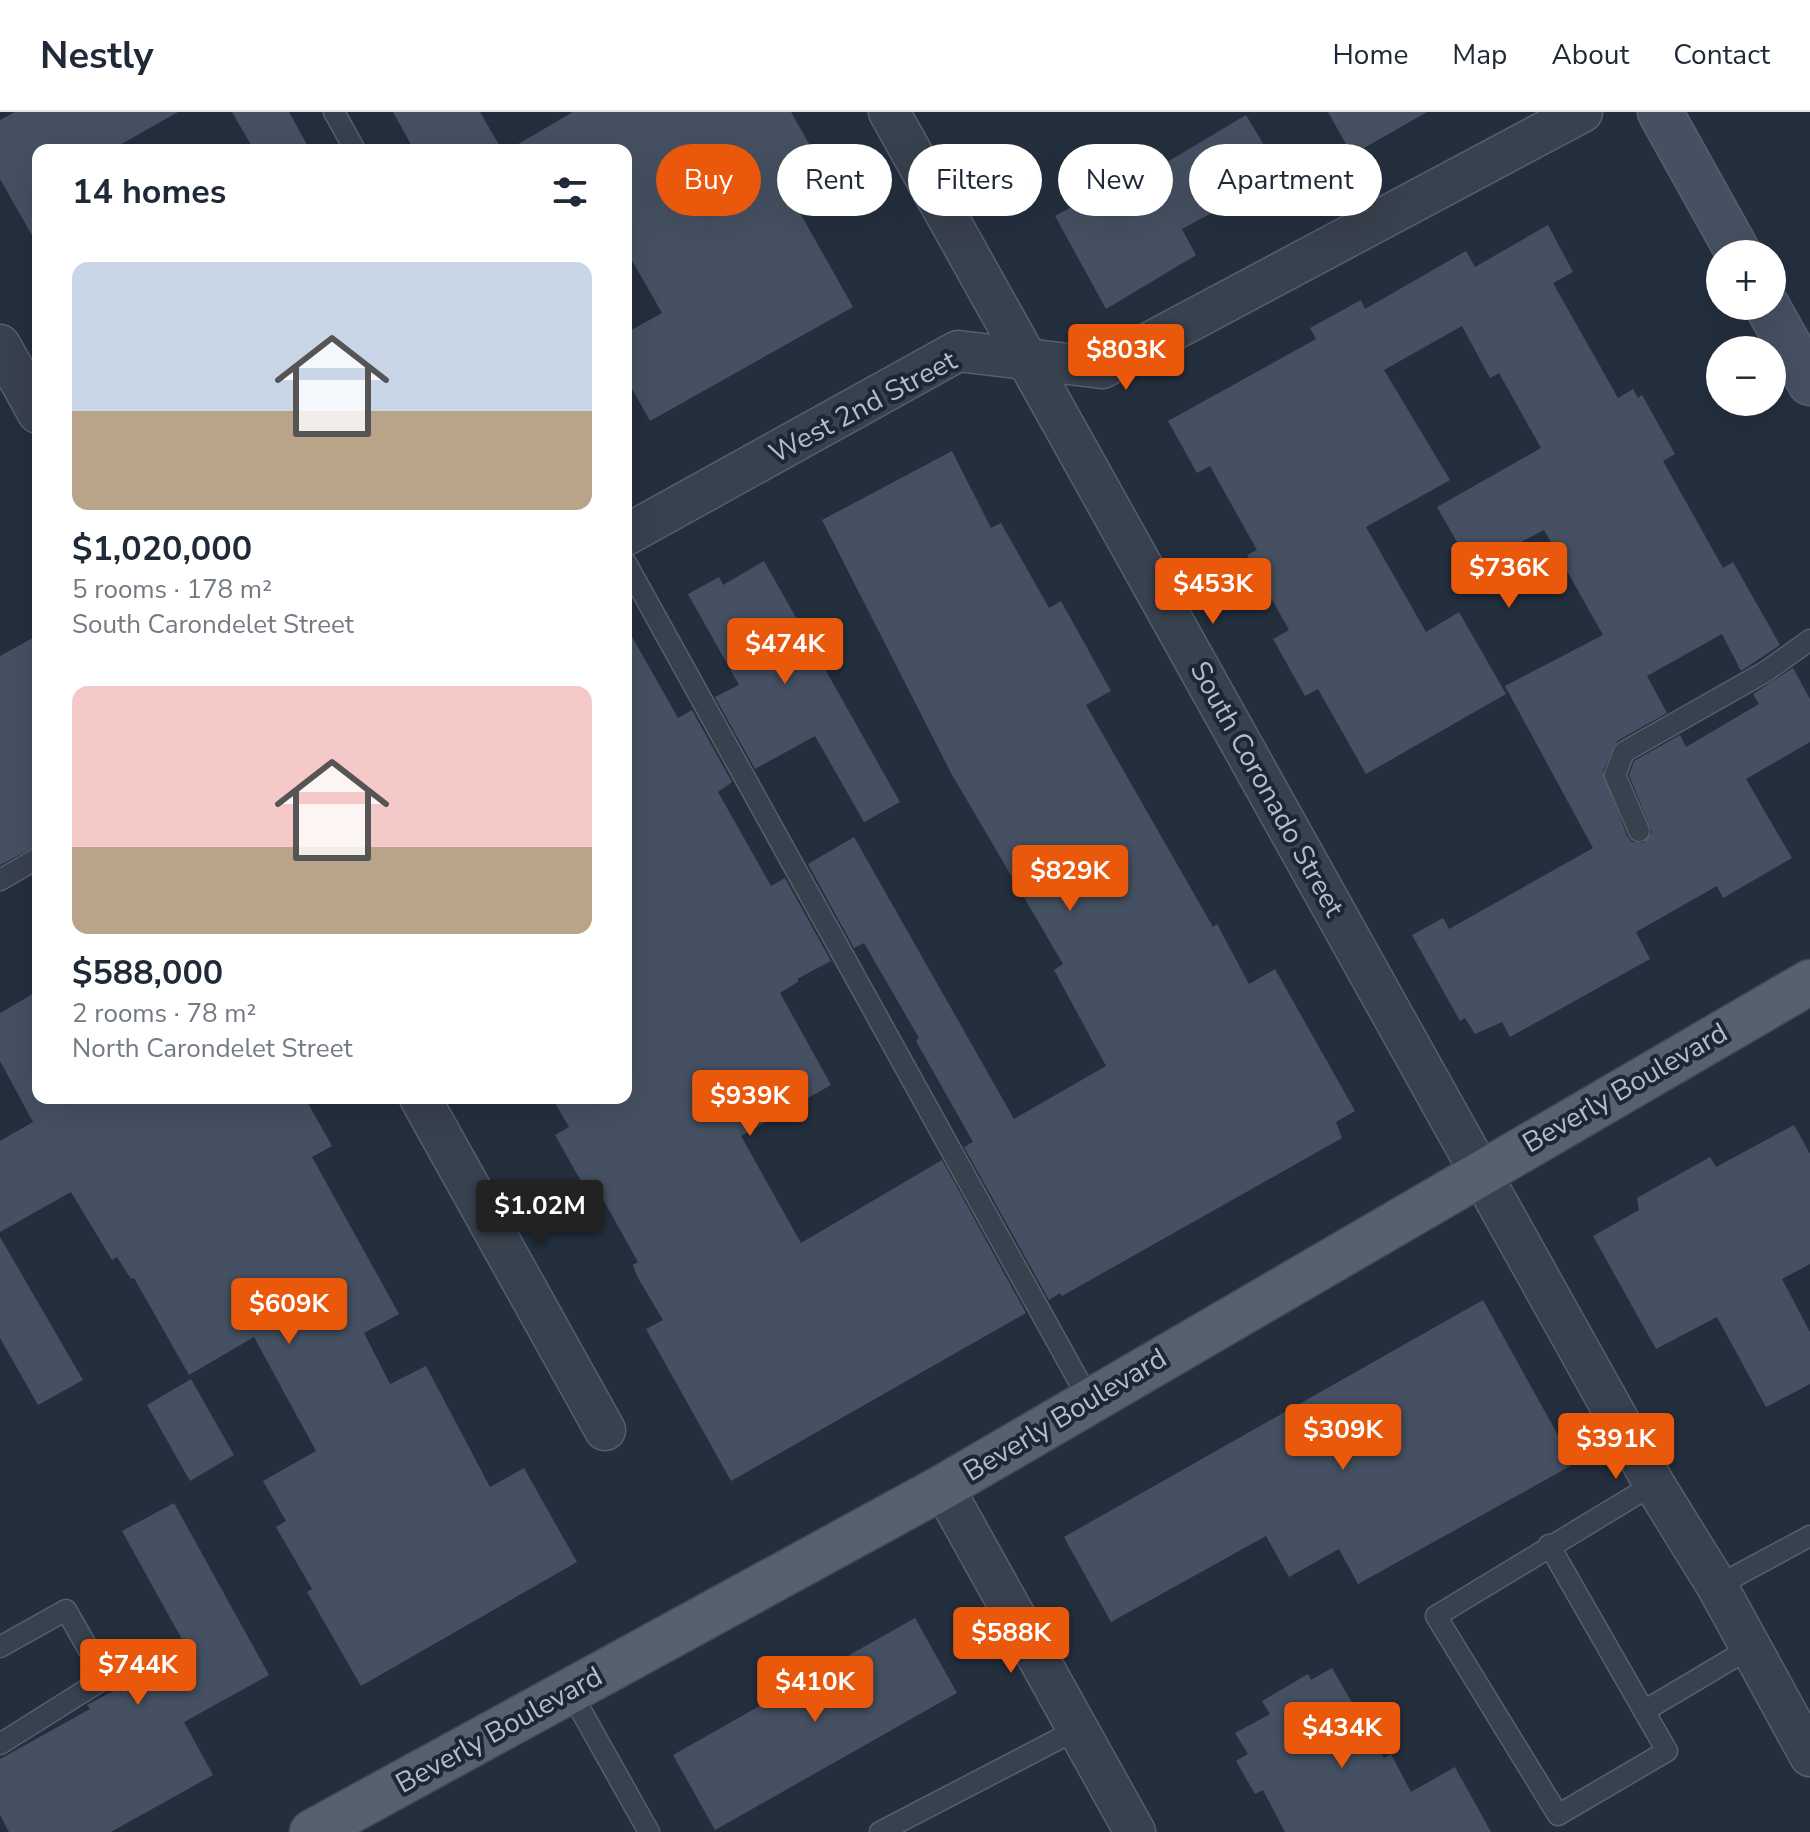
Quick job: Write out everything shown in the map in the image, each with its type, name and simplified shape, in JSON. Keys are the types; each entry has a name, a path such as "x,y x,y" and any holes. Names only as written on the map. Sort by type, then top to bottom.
{"main road":[{"name":"Beverly Boulevard","path":"312,1832 943,1487 1810,982"}],"street":[{"name":"South Coronado Street","path":"889,112 1654,1484 1717,1586 1810,1756"},
{"name":"West 2nd Street","path":"632,532 958,351 1102,368 1582,112"},
{"path":"1660,112 1731,240"},
{"path":"1775,320 1810,383"},
{"path":"0,345 32,402"},
{"path":"423,1104 605,1430"},
{"path":"943,1487 1135,1832"}],"lane":[{"path":"334,112 352,144"},
{"path":"632,574 1091,1403"},
{"path":"1639,831 1615,775 1624,752 1765,672 1810,640"},
{"path":"0,880 32,861"},
{"path":"1549,1545 1667,1751 1558,1815 1436,1616 1549,1545 1654,1484"},
{"path":"1717,1586 1810,1536"},
{"path":"0,1647 66,1610 105,1678 0,1744"},
{"path":"1644,1711 1750,1648"},
{"path":"570,1691 649,1832"},
{"path":"880,1832 1078,1729"}],"building":[{"path":"15,112 178,112 122,144 32,144 32,235 0,179 0,120"},
{"path":"232,112 289,112 307,144 251,144"},
{"path":"393,112 480,112 499,144 411,144"},
{"path":"573,112 791,112 809,144 777,144 777,216 802,216 853,307 650,421 632,389 632,330 662,313 632,260 632,144 518,144"},
{"path":"1328,112 1427,112 1371,144 1346,144"},
{"path":"1246,115 1263,144 1197,144"},
{"path":"1189,149 1189,216 1206,216 1182,229 1196,255 1106,309 1055,216 1173,216 1173,159"},
{"path":"1548,225 1573,272 1553,283 1618,398 1633,389 1638,398 1642,395 1675,454 1663,461 1723,568 1733,562 1780,645 1741,671 1722,634 1647,676 1667,713 1617,741 1603,771 1627,836 1632,842 1643,843 1652,832 1629,775 1634,761 1680,735 1686,747 1759,704 1753,694 1793,668 1810,699 1810,742 1746,779 1792,858 1723,898 1717,886 1636,932 1650,959 1510,1037 1502,1022 1475,1034 1465,1018 1460,1021 1412,935 1443,918 1449,929 1593,848 1505,686 1603,635 1544,530 1472,568 1437,507 1541,448 1499,373 1490,378 1462,326 1384,370 1450,480 1366,527 1426,632 1459,612 1506,694 1366,774 1318,689 1305,696 1273,639 1289,630 1247,555 1257,550 1210,466 1197,473 1168,421 1316,339 1310,328 1361,300 1365,309 1466,251 1475,267"},
{"path":"952,451 991,528 1001,523 1049,608 1061,601 1111,691 1086,705 1213,927 1217,924 1249,984 1275,969 1355,1111 1336,1122 1342,1138 1062,1296 1060,1293 1049,1300 964,1147 973,1142 916,1041 919,1038 864,943 854,948 808,864 854,837 1014,1119 1106,1066 1054,970 1063,964 951,773 822,520"},
{"path":"764,561 900,802 864,822 815,736 755,769 715,697 739,685 688,594 719,577 723,585"},
{"path":"632,637 678,718 692,710 732,782 718,792 771,886 785,878 831,961 797,979 799,981 780,993 831,1085 741,1136 801,1243 942,1160 1026,1313 731,1481 646,1329 663,1320 637,1276 633,1265 638,1262 604,1201 595,1206 555,1135 569,1127 556,1104 632,1104"},
{"path":"32,638 32,848 0,865 0,656"},
{"path":"32,994 32,1104 308,1104 332,1146 312,1157 399,1314 364,1333 390,1384 426,1366 490,1487 524,1468 577,1562 361,1686 307,1592 312,1589 276,1527 286,1521 263,1481 316,1451 254,1337 189,1375 134,1278 131,1279 117,1257 112,1260 71,1192 0,1232 0,1141 33,1122 0,1061 0,1013"},
{"path":"1794,1125 1810,1154 1810,1264 1782,1279 1810,1332 1810,1384 1766,1407 1717,1317 1656,1349 1593,1236 1639,1210 1637,1198 1710,1157 1716,1167"},
{"path":"0,1237 83,1380 38,1405 0,1338"},
{"path":"1483,1300 1574,1464 1358,1584 1339,1549 1289,1577 1266,1536 1111,1622 1064,1537"},
{"path":"191,1379 234,1455 190,1481 147,1405"},
{"path":"174,1503 269,1675 184,1722 213,1775 111,1832 9,1832 0,1815 0,1759 90,1709 87,1705 118,1688 120,1692 189,1652 122,1531"},
{"path":"915,1618 957,1693 715,1830 673,1755"},
{"path":"1332,1668 1384,1758 1391,1754 1411,1792 1455,1767 1491,1832 1285,1832 1263,1790 1255,1794 1236,1761 1248,1754 1235,1733 1270,1714 1262,1701 1308,1674 1311,1680"}]}
